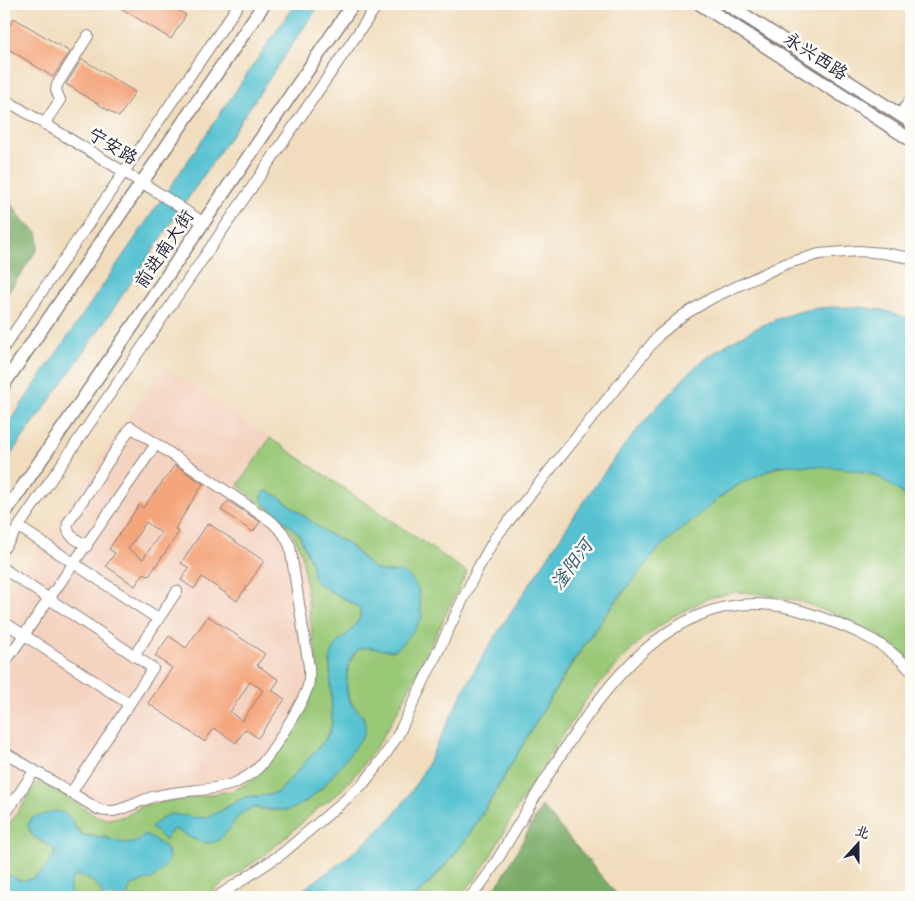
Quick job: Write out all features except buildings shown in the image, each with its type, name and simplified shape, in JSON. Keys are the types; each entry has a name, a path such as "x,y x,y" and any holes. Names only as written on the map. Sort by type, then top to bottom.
{"main road":[{"path":"4,384 264,4"},
{"name":"前进南大街","path":"4,514 353,4"},
{"name":"永兴西路","path":"700,4 911,140"},
{"name":"永兴西路","path":"728,4 911,122"}],"street":[{"path":"4,347 239,4"},
{"path":"4,548 378,4"},
{"path":"44,124 60,100 56,90 57,85 88,36"},
{"path":"900,115 911,98"},
{"name":"宁安路","path":"4,99 157,192 204,223"},
{"path":"217,897 282,853 346,799 382,761 397,737 477,570 495,538 659,335 682,316 712,298 785,264 819,254 858,252 883,253 911,258"},
{"path":"4,752 98,809 109,812 116,811 156,796 225,786 237,782 259,767 304,697 308,685 309,667 288,541 272,522 131,428 68,523 66,529 69,534 87,546"},
{"path":"4,664 75,564 156,444"},
{"path":"19,526 158,619"},
{"path":"4,569 154,668 70,793"},
{"path":"134,656 177,591"},
{"path":"470,897 486,877 566,747 598,701 628,664 653,642 679,624 717,608 744,603 775,605 804,611 839,624 888,649 905,663 911,671"},
{"path":"4,622 130,704"},
{"path":"4,816 34,771"}],"shaded area":[{"path":"163,366 270,438 238,485 290,530 301,555 316,662 316,681 313,691 310,699 267,765 244,785 231,791 143,805 126,816 107,819 94,815 40,780 4,832 4,601"}],"green space":[{"path":"4,197 23,221 38,233 38,248 4,299"},
{"path":"270,438 467,572 400,707 380,742 340,792 270,851 204,897 127,897 131,887 166,865 169,858 168,851 143,837 132,844 121,843 105,837 84,835 75,827 73,821 29,822 30,831 33,835 54,849 55,855 40,873 30,879 19,880 4,873 4,832 40,779 94,815 107,819 126,816 143,805 231,791 244,785 267,765 310,699 316,681 317,670 302,555 290,530 238,485","holes":["267,491 327,533 348,544 373,568 379,571 396,572 422,617 408,637 393,651 362,648 353,657 348,671 347,688 350,700 364,718 364,735 319,791 275,811 251,808 244,811 228,830 194,840 176,829 171,831 165,840 171,814 193,818 209,817 245,797 269,795 280,791 329,733 332,723 330,661 360,618 360,610 355,605 331,592 313,575 312,565 299,534 262,501"]},
{"path":"790,465 834,466 866,472 891,484 911,502 911,661 899,650 868,631 839,616 798,601 762,594 737,592 709,598 674,616 643,638 589,695 522,799 489,859 473,882 457,897 414,897 432,881 463,844 574,660 601,621 652,555 711,504 732,489 766,471"},
{"path":"542,806 619,897 487,897 501,880"},
{"path":"79,875 92,881 102,890 102,897 72,897 70,881"}],"water":[{"path":"295,4 320,4 77,362 4,464 4,430"},
{"name":"滏阳河","path":"862,307 887,311 911,320 911,502 902,493 876,475 844,468 778,466 738,485 724,494 660,547 605,614 565,673 476,824 458,850 423,890 414,897 291,897 355,851 379,830 401,806 431,758 483,655 577,512 637,430 687,375 726,345 750,331 776,320 817,308"},
{"path":"267,491 278,496 325,532 347,543 368,564 377,570 402,572 411,578 418,589 422,617 415,629 397,649 363,648 354,654 347,672 347,692 351,703 363,717 364,735 340,767 310,799 299,806 283,811 257,808 247,810 239,816 223,836 217,841 210,843 197,841 176,829 171,831 165,840 151,827 167,815 209,817 245,797 269,795 280,791 324,741 332,723 330,661 333,650 338,642 350,632 360,618 360,610 355,605 317,583 313,575 312,565 299,534 262,501 262,493"},
{"path":"56,811 69,817 78,831 88,836 131,843 136,842 145,834 165,847 169,857 166,865 154,878 132,885 127,897 102,897 101,890 90,879 76,876 73,877 70,883 72,897 4,897 4,873 19,880 30,879 40,873 55,855 54,849 33,836 28,826 32,818"}]}
